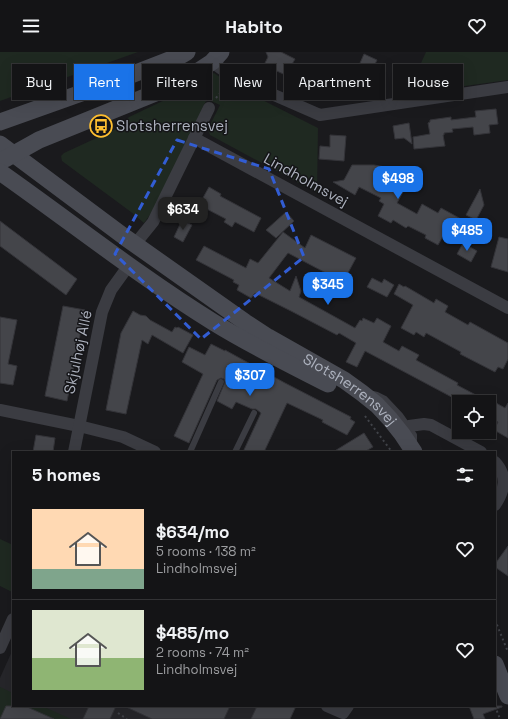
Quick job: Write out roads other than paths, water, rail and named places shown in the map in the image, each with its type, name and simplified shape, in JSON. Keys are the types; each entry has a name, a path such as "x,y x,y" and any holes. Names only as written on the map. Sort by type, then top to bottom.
{"street":[{"path":"0,122 118,80 183,53"},
{"path":"7,158 39,140 180,83 216,57 233,77 320,116 508,88"},
{"path":"136,244 153,222 209,108"},
{"name":"Lindholmsvej","path":"194,138 508,308"},
{"name":"Slotsherrensvej","path":"0,144 7,158 136,244 245,322 268,337 344,380 357,396"},
{"name":"Slotsherrensvej","path":"0,172 176,298 244,340 330,385 376,405 402,434 410,451"},
{"name":"Skjulhøj Allé","path":"74,451 102,312 111,290 129,265"},
{"path":"0,410 79,426 122,437 153,451"},
{"name":"Slotsherrensvej","path":"409,426 424,424 431,425 479,451"},
{"path":"496,464 502,473 504,490 496,504"},
{"path":"0,648 12,621"},
{"path":"496,665 508,696"},
{"path":"332,707 346,710"}],"lane":[{"path":"190,451 221,382"},
{"path":"357,396 378,395 400,415 414,435 410,451"},
{"path":"235,451 254,412"}],"place":[{"name":"Slotsherrensvej","path":"101,126"}]}
